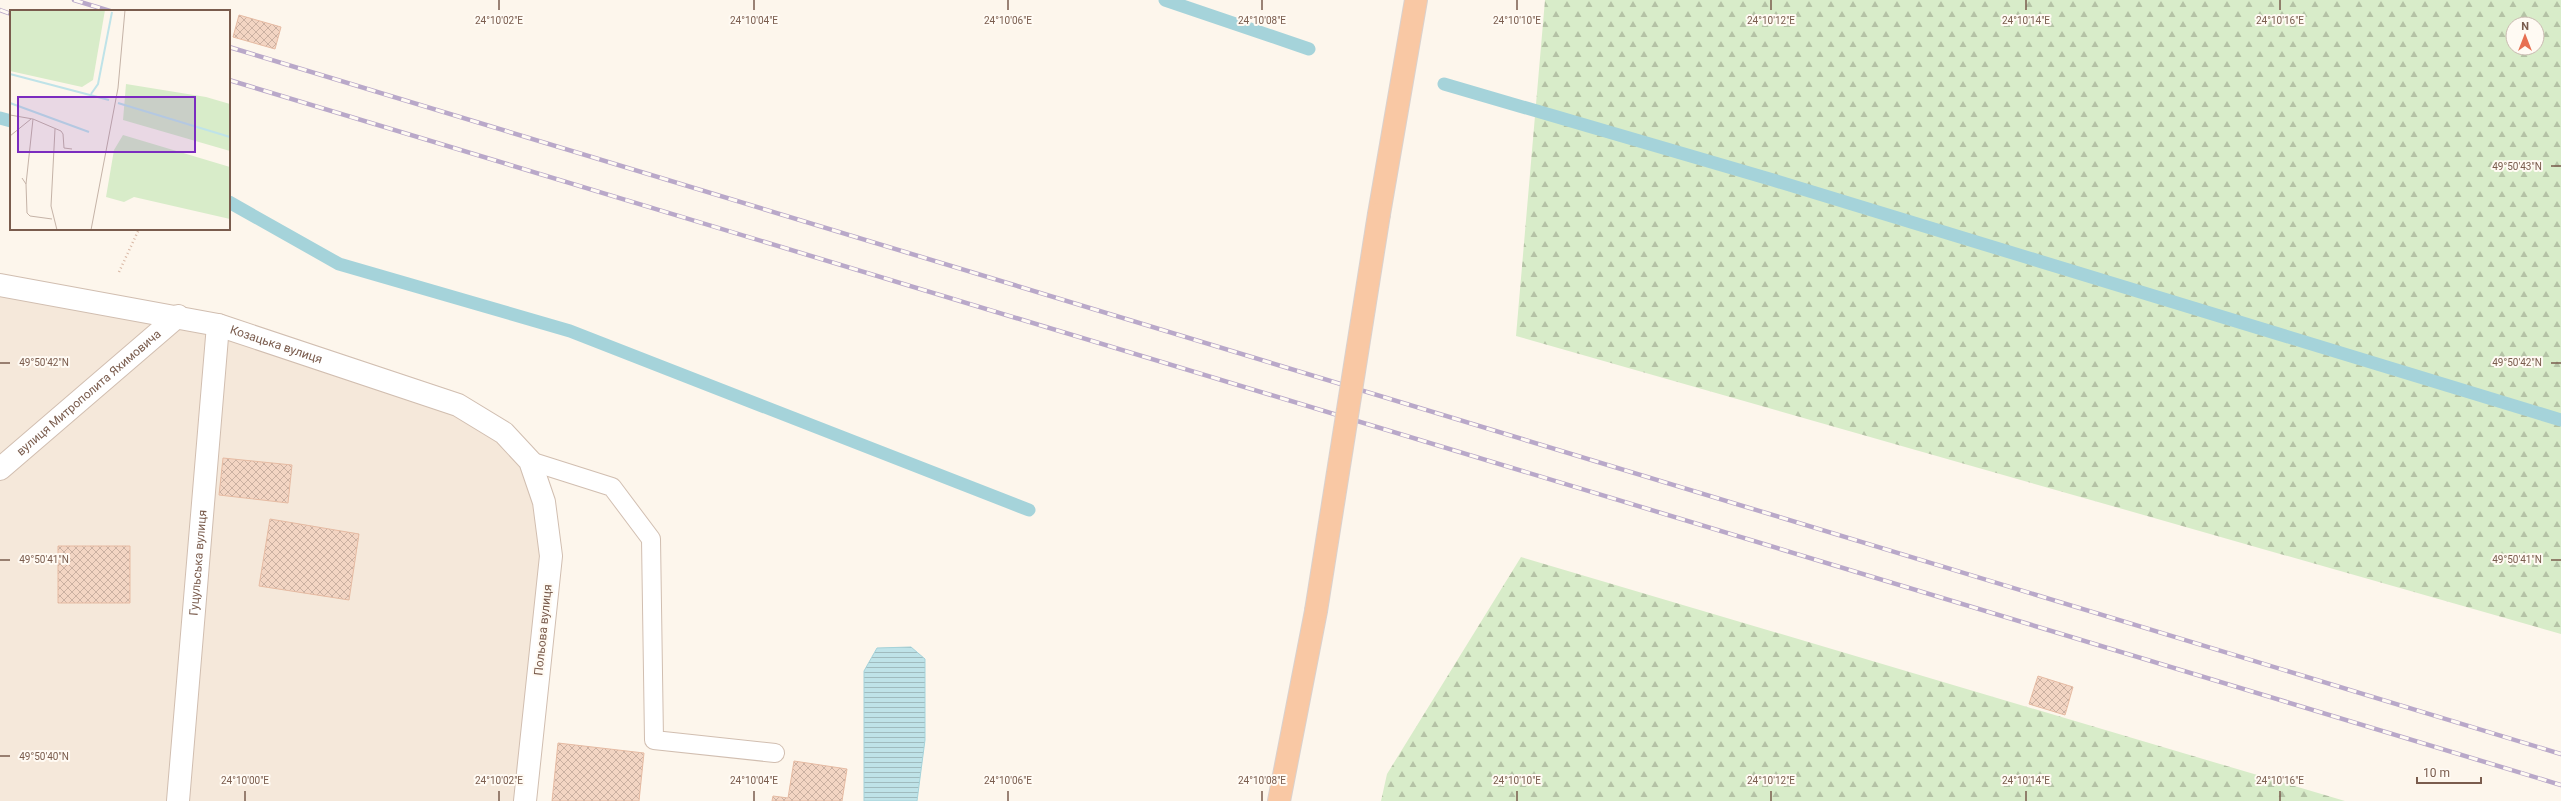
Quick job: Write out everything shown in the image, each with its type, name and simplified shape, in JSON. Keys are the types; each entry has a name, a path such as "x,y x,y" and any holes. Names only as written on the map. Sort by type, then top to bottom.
{"highway":[{"path":"1279,801 1316,612 1379,214 1416,0"}],"street":[{"name":"Козацька вулиця","path":"0,285 178,316 218,326 458,406 504,433 530,461"},
{"name":"вулиця Митрополита Яхимовича","path":"0,469 178,316"},
{"name":"Гуцульська вулиця","path":"178,801 218,326"},
{"name":"Польова вулиця","path":"525,801 551,556 544,502 530,461"}],"lane":[{"path":"530,461 612,487 651,539 654,740 775,753"}],"path":[{"path":"104,304 139,230"}],"shaded area":[{"path":"0,285 178,316 504,433 544,502 525,801 0,801"}],"green space":[{"path":"1545,0 2561,0 2561,634 1516,336"},
{"path":"1521,557 2345,801 1381,801 1387,774"}],"water":[{"path":"911,647 925,659 925,740 917,801 864,801 864,671 877,648"}],"building":[{"path":"239,15 281,27 275,49 233,37"},
{"path":"223,458 292,465 288,503 219,495"},
{"path":"270,519 359,534 349,600 259,586"},
{"path":"58,546 130,546 130,603 58,603"},
{"path":"2038,676 2073,687 2065,715 2029,704"},
{"path":"558,743 644,753 639,801 552,801"},
{"path":"794,761 847,769 842,801 772,801 773,796 788,798"}],"waterway":[{"path":"1165,0 1309,49"},
{"path":"1444,84 1773,180 2561,420"},
{"path":"0,118 10,121"},
{"path":"230,203 339,264 570,331 1029,510"}],"railway":[{"path":"74,0 107,10"},
{"path":"0,10 10,14"},
{"path":"230,47 2561,754"},
{"path":"230,80 2561,785"}]}
